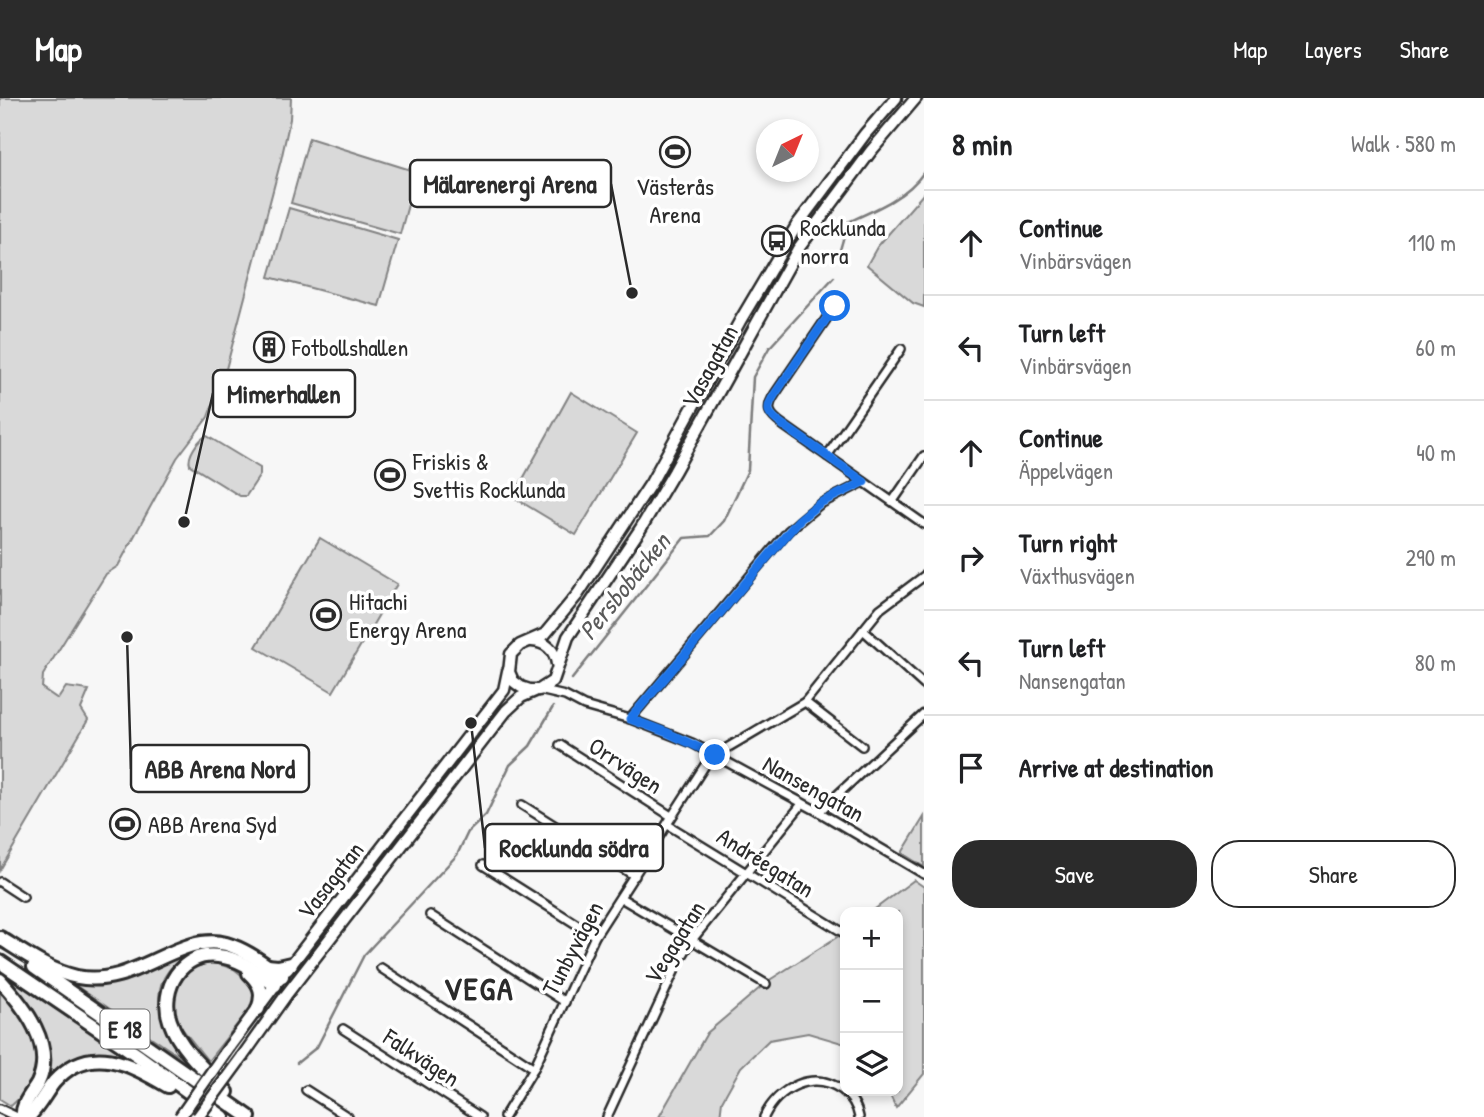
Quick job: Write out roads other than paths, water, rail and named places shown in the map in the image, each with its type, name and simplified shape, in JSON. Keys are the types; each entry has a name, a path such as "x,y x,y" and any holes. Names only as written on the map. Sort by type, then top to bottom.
{"highway":[{"name":"E 18","path":"4,944 57,970 86,978 112,977 131,972 188,947 214,942 241,949 266,965 278,981"},
{"name":"E 18","path":"4,944 246,1115"},
{"name":"E 18","path":"246,1115 233,1098 200,1066 180,1040 170,1022 167,999 169,988 178,972 200,956 220,956 278,981"},
{"name":"E 18","path":"0,962 220,1115"},
{"path":"266,965 278,967 291,964"},
{"path":"247,966 261,988 258,1009"},
{"path":"0,980 31,1021 43,1053 41,1074 22,1110 23,1117"},
{"name":"E 18","path":"28,1117 66,1070 79,1063 97,1059 111,1059 130,1066 220,1115"}],"street":[{"name":"Vasagatan","path":"528,642 545,634 586,583 651,483 740,321 797,225 865,134 896,98"},
{"name":"Vasagatan","path":"556,672 568,636 661,495 797,249 871,151 916,98"},
{"path":"835,306 768,404 772,417 924,524"},
{"path":"827,456 901,349"},
{"path":"893,501 924,456"},
{"path":"630,719 793,526 820,503 864,482"},
{"name":"Tunbyvägen","path":"504,1117 534,1068 595,936 706,763 805,702 880,609 924,576"},
{"path":"863,630 924,685"},
{"path":"556,672 547,687 526,689 517,685 508,667 513,651 528,642 539,642 549,647 556,657 556,672 565,696"},
{"name":"Vasagatan","path":"180,1117 278,981 503,690 508,667"},
{"name":"Vasagatan","path":"198,1117 286,995 506,711 521,697 537,690"},
{"name":"Nansengatan","path":"537,690 565,696 584,706 630,719 715,755 924,874"},
{"path":"805,702 862,746"},
{"path":"819,812 924,714"},
{"name":"Orrvägen","path":"560,746 671,816"},
{"name":"Vegagatan","path":"607,1117 666,984 692,940 802,804"},
{"path":"522,805 635,876"},
{"name":"Andréegatan","path":"668,825 840,931"},
{"path":"483,865 595,936"},
{"path":"0,882 23,897"},
{"path":"621,898 766,984"},
{"path":"430,915 565,1002"},
{"path":"381,968 534,1068"},
{"path":"278,981 294,985"},
{"path":"278,981 286,995"},
{"name":"Falkvägen","path":"343,1029 480,1117"},
{"path":"764,1117 772,1104 793,1086 809,1081 823,1081 849,1095 859,1117"},
{"path":"306,1090 348,1117"},
{"path":"0,1109 17,1117"}],"waterway":[{"name":"Persbobäcken","path":"840,250 848,222 900,196 924,172"},
{"name":"Persbobäcken","path":"572,679 684,538 710,536 724,521 748,470 753,377 769,348 834,277"},
{"name":"Persbobäcken","path":"297,1063 317,1047 364,955 457,855 468,832 486,815 510,765 530,746 553,707"}],"place":[{"name":"Västerås Arena","path":"675,152"},
{"name":"Rocklunda norra","path":"777,241"},
{"name":"Mälarenergi Arena","path":"632,293"},
{"name":"Fotbollshallen","path":"269,347"},
{"name":"Friskis & Svettis Rocklunda","path":"390,475"},
{"name":"Mimerhallen","path":"184,522"},
{"name":"Hitachi Energy Arena","path":"326,615"},
{"name":"ABB Arena Nord","path":"127,637"},
{"name":"Rocklunda södra","path":"471,723"},
{"name":"ABB Arena Syd","path":"125,824"}],"district":[{"name":"VEGA","path":"479,988"}]}
